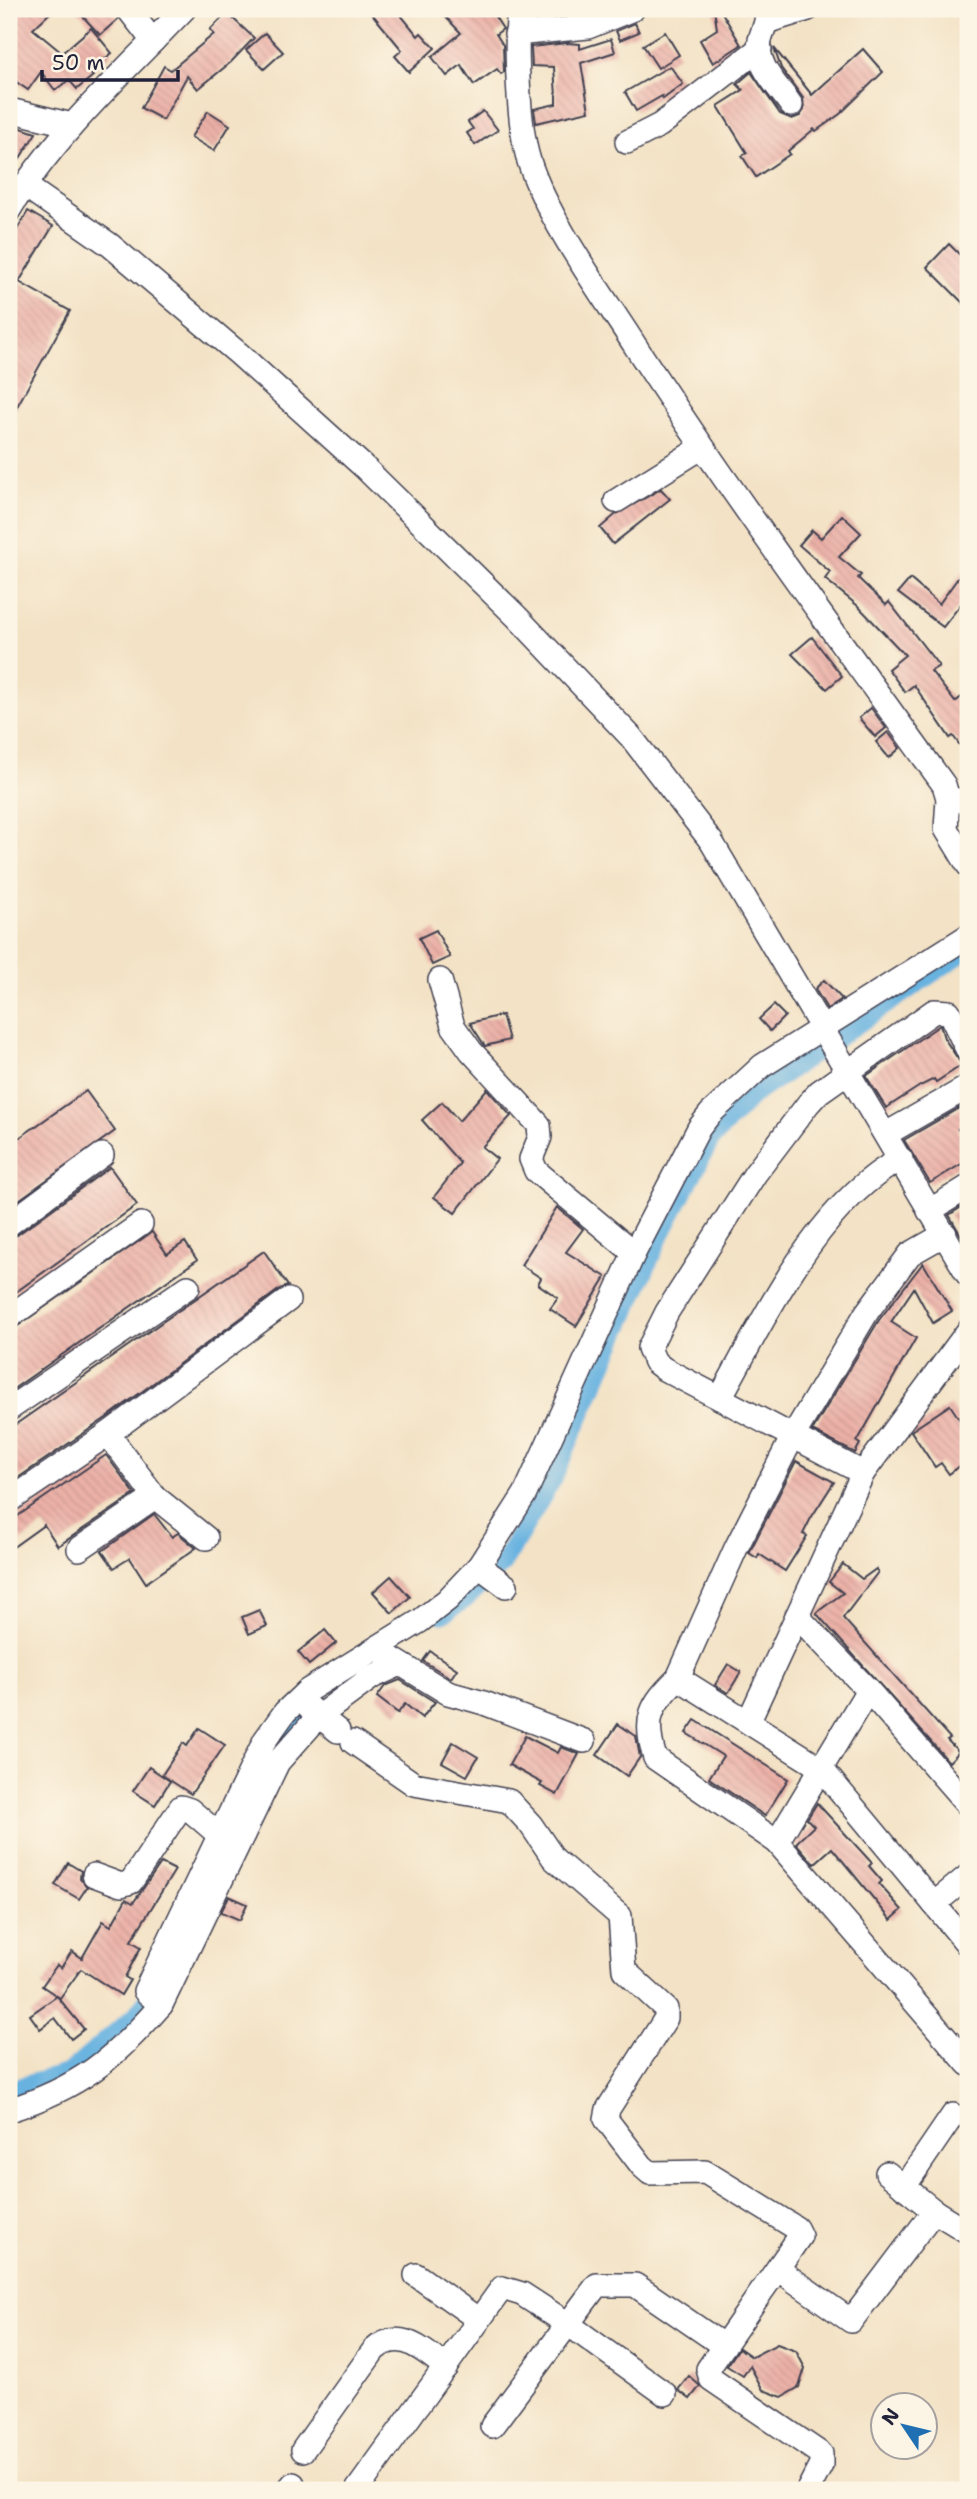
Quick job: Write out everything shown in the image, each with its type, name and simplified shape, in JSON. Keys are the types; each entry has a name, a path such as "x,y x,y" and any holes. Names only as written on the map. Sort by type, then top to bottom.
{"street":[{"path":"128,9 153,41"},
{"path":"9,210 24,185 72,125 184,9"},
{"path":"519,9 516,34 525,144 533,171 578,257 701,448 944,785 958,800 946,829 968,865"},
{"path":"516,34 588,27 634,9"},
{"path":"791,104 768,75 760,48 767,15 808,9"},
{"path":"627,142 660,125 760,48"},
{"path":"9,110 72,125"},
{"path":"24,185 110,245 248,362 364,467 517,617 631,737 711,841 968,1275"},
{"path":"616,501 701,448"},
{"path":"155,2000 145,1991 255,1757 285,1712 309,1708 372,1677 387,1656 447,1600 491,1575 634,1254 704,1122 762,1066 824,1031 968,936"},
{"path":"440,980 453,1026 471,1051 539,1125 540,1137 531,1158 536,1171 634,1254"},
{"path":"863,1473 655,1362 650,1353 651,1341 755,1174 796,1117 819,1091 846,1067 934,1011 949,1012 968,1051"},
{"path":"886,1134 968,1087"},
{"path":"9,1224 102,1155"},
{"path":"720,1398 795,1266 851,1194 878,1171 901,1159"},
{"path":"929,1211 968,1187"},
{"path":"9,1317 141,1224"},
{"path":"945,1234 918,1247 903,1261 867,1312 793,1436 736,1548 678,1678 651,1709 649,1730 656,1758 777,1842 968,2064"},
{"path":"9,1409 188,1287"},
{"path":"9,1501 108,1434 288,1300"},
{"path":"749,1720 863,1473 968,1331"},
{"path":"108,1434 155,1497 206,1538"},
{"path":"79,1549 155,1497"},
{"path":"797,1616 868,1690 968,1805"},
{"path":"387,1656 448,1693 484,1703 584,1741"},
{"path":"678,1678 749,1720 821,1768 968,1945"},
{"path":"777,1842 868,1690"},
{"path":"309,1708 414,1784 509,1801 531,1825 554,1859 620,1916 624,1969 666,2009 666,2018 608,2109 606,2119 650,2173 705,2172 796,2228 800,2236 779,2270 708,2369 711,2379 821,2454 821,2465 808,2490"},
{"path":"9,2110 46,2098 80,2081 111,2058 155,2000 267,1781 309,1708"},
{"path":"94,1875 121,1885 131,1882 181,1807 190,1810 218,1834"},
{"path":"934,1904 968,1876"},
{"path":"953,2115 895,2180 934,2211 967,2229"},
{"path":"779,2270 851,2320 934,2211"},
{"path":"416,2275 479,2320"},
{"path":"492,2426 597,2285 635,2285 724,2346"},
{"path":"357,2490 502,2288 522,2294 665,2394"},
{"path":"303,2450 373,2350 384,2342 396,2339 409,2342 446,2367"}],"building":[{"path":"9,9 54,9 33,29 62,53 91,28 112,53 89,72 93,76 77,89 69,80 55,90 41,72 28,90 9,77"},
{"path":"76,9 114,9 118,19 100,35"},
{"path":"368,9 396,9 418,36 421,33 435,48 409,72 395,56 402,50"},
{"path":"438,9 490,9 503,29 496,34 503,45 504,72 501,74 497,69 474,85 461,65 447,76 432,57 461,33"},
{"path":"540,9 562,9 563,15 541,18"},
{"path":"714,9 720,9 741,45 713,63 700,40 717,29"},
{"path":"227,13 254,38 231,62 198,89 187,76 163,120 141,108 164,66 171,70 214,34 210,30"},
{"path":"635,23 639,32 620,40 616,31"},
{"path":"665,32 679,55 658,68 643,45"},
{"path":"265,33 283,52 264,69 246,50"},
{"path":"611,39 615,52 581,63 589,111 536,123 534,109 556,104 556,96 554,67 532,66 531,47 567,43 580,44 580,49"},
{"path":"774,48 812,95 863,49 883,72 840,114 816,131 814,129 788,151 790,154 756,177 742,156 747,153 718,106 743,90 737,84 751,72 780,114 792,119 800,116 804,110 803,98 781,68"},
{"path":"670,66 683,84 663,99 662,96 636,111 625,92"},
{"path":"208,111 230,125 214,151 191,137"},
{"path":"483,111 498,130 475,145 467,133 473,129 468,122"},
{"path":"9,124 36,133 9,175"},
{"path":"28,211 53,226 19,282 70,311 9,421 9,243"},
{"path":"949,244 968,263 968,308 927,267"},
{"path":"661,489 670,499 613,544 600,528 615,515"},
{"path":"842,515 861,533 839,557 861,575 858,578 886,605 889,602 939,666 931,671 955,702 968,692 968,756 953,736 950,738 914,685 905,692 888,669 905,655 858,606 825,579 830,572 799,545 812,530 821,538"},
{"path":"968,564 968,609 961,604 943,627 898,593 910,579 939,604"},
{"path":"812,637 842,676 827,689 792,654"},
{"path":"871,708 886,728 875,737 859,718"},
{"path":"888,732 900,748 889,758 876,742"},
{"path":"436,930 450,957 432,965 419,938"},
{"path":"824,980 842,999 827,1009 815,989"},
{"path":"774,1005 785,1016 770,1031 759,1019"},
{"path":"502,1015 509,1040 485,1046 470,1023"},
{"path":"940,1025 944,1038 962,1065 936,1082 934,1079 920,1086 886,1108 866,1076"},
{"path":"487,1089 511,1116 482,1147 497,1159 455,1213 434,1197 460,1163 422,1120 442,1102 459,1121"},
{"path":"86,1091 115,1131 9,1207 9,1145"},
{"path":"968,1103 968,1122 958,1129 968,1145 968,1160 930,1183 904,1140"},
{"path":"110,1167 137,1205 9,1297 9,1238 17,1235"},
{"path":"968,1203 968,1247 949,1215"},
{"path":"557,1207 583,1229 566,1252 606,1277 576,1326 550,1309 558,1298 538,1284 541,1278 521,1265"},
{"path":"152,1232 167,1254 185,1242 197,1260 9,1392 9,1332"},
{"path":"264,1251 288,1286 280,1289 109,1416 9,1484 9,1429"},
{"path":"923,1263 952,1311 933,1323 914,1288 891,1322 916,1338 857,1442 860,1444 855,1453 812,1431 879,1320"},
{"path":"950,1405 968,1432 968,1460 949,1474 941,1463 935,1467 911,1431"},
{"path":"106,1455 135,1494 58,1546 44,1525 9,1550 9,1522"},
{"path":"796,1461 834,1482 811,1518 803,1534 807,1536 785,1571 759,1554 757,1558 749,1553"},
{"path":"154,1514 172,1537 178,1533 196,1548 146,1583 130,1558 114,1568 102,1551"},
{"path":"843,1564 862,1579 876,1569 878,1572 843,1618 950,1738 947,1740 959,1752 949,1762 816,1613 843,1593 829,1582"},
{"path":"391,1576 410,1597 392,1613 373,1592"},
{"path":"259,1610 267,1626 249,1634 242,1617"},
{"path":"325,1630 336,1643 309,1665 298,1652"},
{"path":"430,1651 457,1669 451,1678 423,1661"},
{"path":"728,1664 741,1672 728,1693 715,1685"},
{"path":"400,1680 435,1702 422,1718 405,1704 398,1713 377,1697 385,1686"},
{"path":"695,1720 788,1779 765,1816 709,1778 723,1756 686,1733"},
{"path":"618,1724 636,1736 640,1757 627,1776 597,1755"},
{"path":"199,1728 225,1745 191,1794 162,1775 183,1743 187,1746"},
{"path":"525,1736 558,1753 561,1747 579,1754 557,1795 540,1786 542,1783 509,1765"},
{"path":"453,1742 478,1757 467,1776 442,1762"},
{"path":"149,1767 170,1781 155,1805 133,1791"},
{"path":"817,1803 872,1863 869,1866 882,1881 879,1884 902,1910 891,1920 832,1848 814,1864 796,1843 814,1826 807,1819"},
{"path":"68,1863 81,1871 80,1878 87,1887 79,1899 55,1885"},
{"path":"161,1863 175,1870 131,1941 141,1947 125,1977 130,1980 121,1995 81,1969 60,1998 42,1986 57,1965 61,1968 72,1951 82,1958 103,1921 111,1926 126,1899 133,1903"},
{"path":"229,1896 247,1904 240,1920 221,1912"},
{"path":"57,1996 84,2029 71,2039 55,2018 40,2029 30,2015"},
{"path":"777,2344 796,2351 805,2368 799,2387 782,2397 763,2390 750,2366 743,2376 727,2366 739,2348 752,2357"},
{"path":"689,2376 700,2386 690,2399 678,2390"}],"waterway":[{"path":"442,1614 464,1600 502,1564 552,1480 659,1238 711,1139 753,1095 968,949"},
{"path":"276,1741 282,1731 318,1697"},
{"path":"9,2090 69,2073 136,2015 158,1986"}]}
